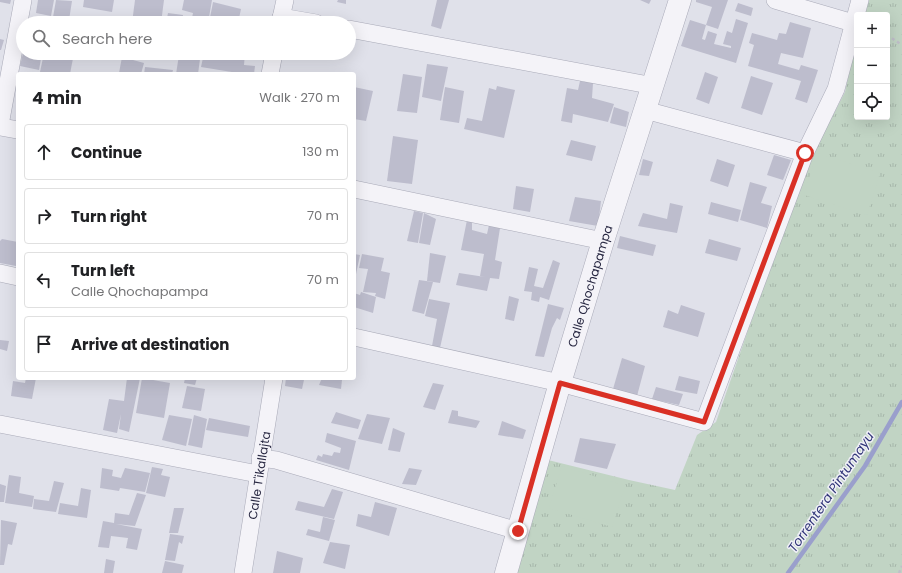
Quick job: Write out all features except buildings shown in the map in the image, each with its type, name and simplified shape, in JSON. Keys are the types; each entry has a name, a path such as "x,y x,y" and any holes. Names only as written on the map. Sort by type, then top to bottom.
{"street":[{"path":"21,16 24,0"},
{"path":"282,16 285,0"},
{"name":"Calle Qhochapampa","path":"506,573 560,383 603,241 654,86 680,0"},
{"path":"775,0 853,23"},
{"path":"356,337 560,383 704,422 805,153 836,89 860,0"},
{"path":"356,30 654,86"},
{"path":"16,42 0,126 16,130"},
{"path":"270,72 273,60"},
{"path":"645,110 805,153"},
{"path":"356,189 603,241"},
{"path":"0,274 16,277"},
{"name":"Calle T'ikallajta","path":"243,573 274,380"},
{"path":"0,424 259,466 276,460 518,531"}],"path":[{"path":"890,37 902,44"},
{"path":"899,573 902,566"}],"green space":[{"path":"866,0 902,0 902,573 513,573 548,460 675,490 697,435 716,422 797,190 813,154 845,92 854,48 854,120 890,120 890,12 862,12"},
{"path":"817,153 880,173 867,215 804,195"},
{"path":"562,466 625,486 612,527 549,508"}],"waterway":[{"name":"Torrentera Pintumayu","path":"788,573 865,466 902,402"}],"route":[{"path":"518,531 560,383 704,422 805,153"}]}
